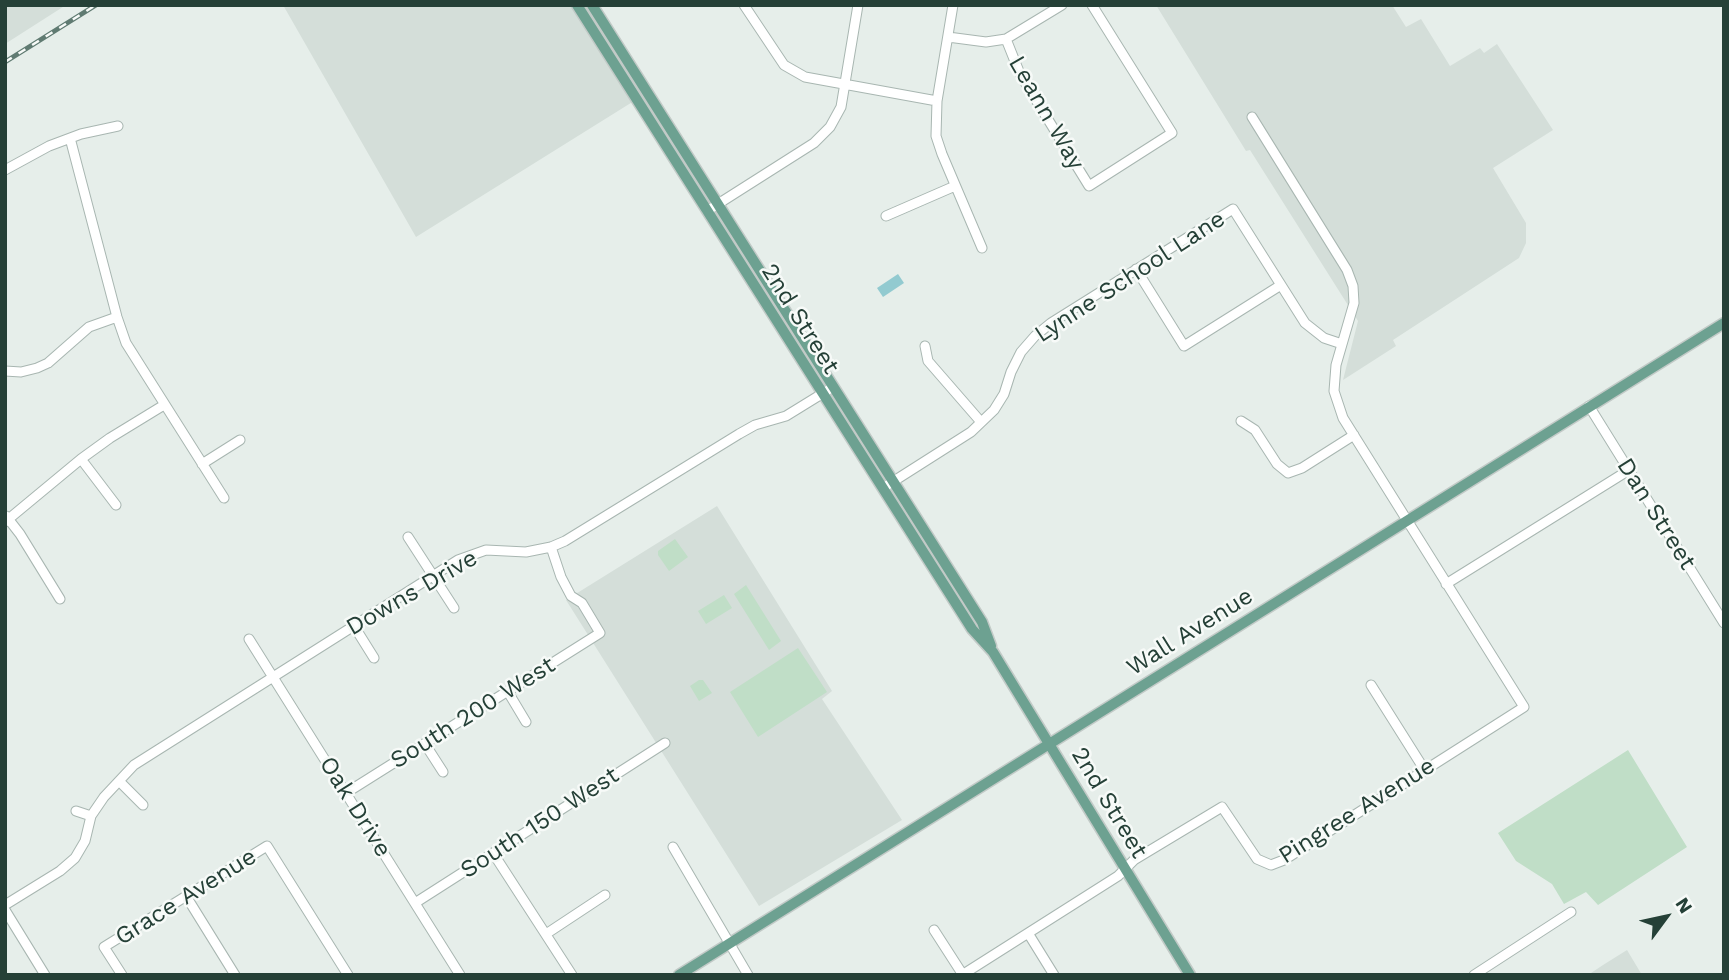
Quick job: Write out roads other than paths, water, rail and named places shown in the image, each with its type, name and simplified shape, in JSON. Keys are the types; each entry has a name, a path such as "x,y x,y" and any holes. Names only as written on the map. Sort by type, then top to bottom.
{"main road":[{"name":"2nd Street","path":"577,5 972,629 993,652 1190,975"},
{"name":"2nd Street","path":"592,5 982,622 993,652"},
{"name":"Wall Avenue","path":"679,975 1724,323"}],"street":[{"path":"744,5 784,65 804,77 937,101"},
{"path":"707,211 814,143 830,127 841,107 858,5"},
{"path":"953,5 937,101 936,136 982,248"},
{"path":"948,37 978,41 1006,38 1062,5"},
{"name":"Leann Way","path":"1006,38 1020,74 1089,187 1172,132 1092,5"},
{"path":"1252,117 1347,270 1353,286 1354,303 1336,365 1334,391 1343,418 1446,584 1629,470"},
{"path":"5,170 48,146 118,126"},
{"path":"70,138 126,342 224,498"},
{"path":"886,216 955,186"},
{"name":"Lynne School Lane","path":"883,488 971,432 994,410 1004,394 1016,362 1035,336 1051,323 1233,209 1281,285"},
{"path":"1136,269 1184,346 1281,285 1305,323 1324,338 1342,344"},
{"path":"5,371 37,369 48,363 89,327 117,317"},
{"path":"925,346 928,361 981,422"},
{"name":"Downs Drive","path":"5,907 75,858 85,841 91,816 104,797 134,765 433,576 458,561 486,550 526,552 565,541 739,433 786,416 834,387"},
{"path":"60,599 6,519 110,438 164,405"},
{"name":"Dan Street","path":"1589,406 1724,623"},
{"path":"1241,421 1255,430 1277,464 1288,473 1302,468 1354,435"},
{"path":"202,464 240,440"},
{"path":"81,459 116,505"},
{"path":"408,537 454,608"},
{"name":"South 200 West","path":"346,793 600,633 582,603 571,596 551,547"},
{"name":"Pingree Avenue","path":"962,975 1118,876 1134,860 1223,807 1257,859 1271,865 1284,860 1524,707 1446,584"},
{"path":"354,626 374,659"},
{"name":"Oak Drive","path":"249,639 460,975"},
{"path":"1371,685 1424,769"},
{"path":"508,692 527,722"},
{"name":"South 150 West","path":"415,903 666,743"},
{"path":"425,744 443,772"},
{"path":"119,781 143,805"},
{"path":"76,811 91,816"},
{"name":"Grace Avenue","path":"122,975 104,947 267,846 348,975"},
{"path":"673,847 748,975"},
{"path":"493,853 572,975"},
{"path":"546,934 605,895"},
{"path":"186,896 235,975"},
{"path":"5,907 45,975"},
{"path":"1474,975 1571,912"},
{"path":"934,930 962,975"},
{"path":"1028,933 1054,975"}],"water":[{"path":"898,274 904,283 883,297 877,288"}],"railway":[{"path":"5,62 96,5"}]}
